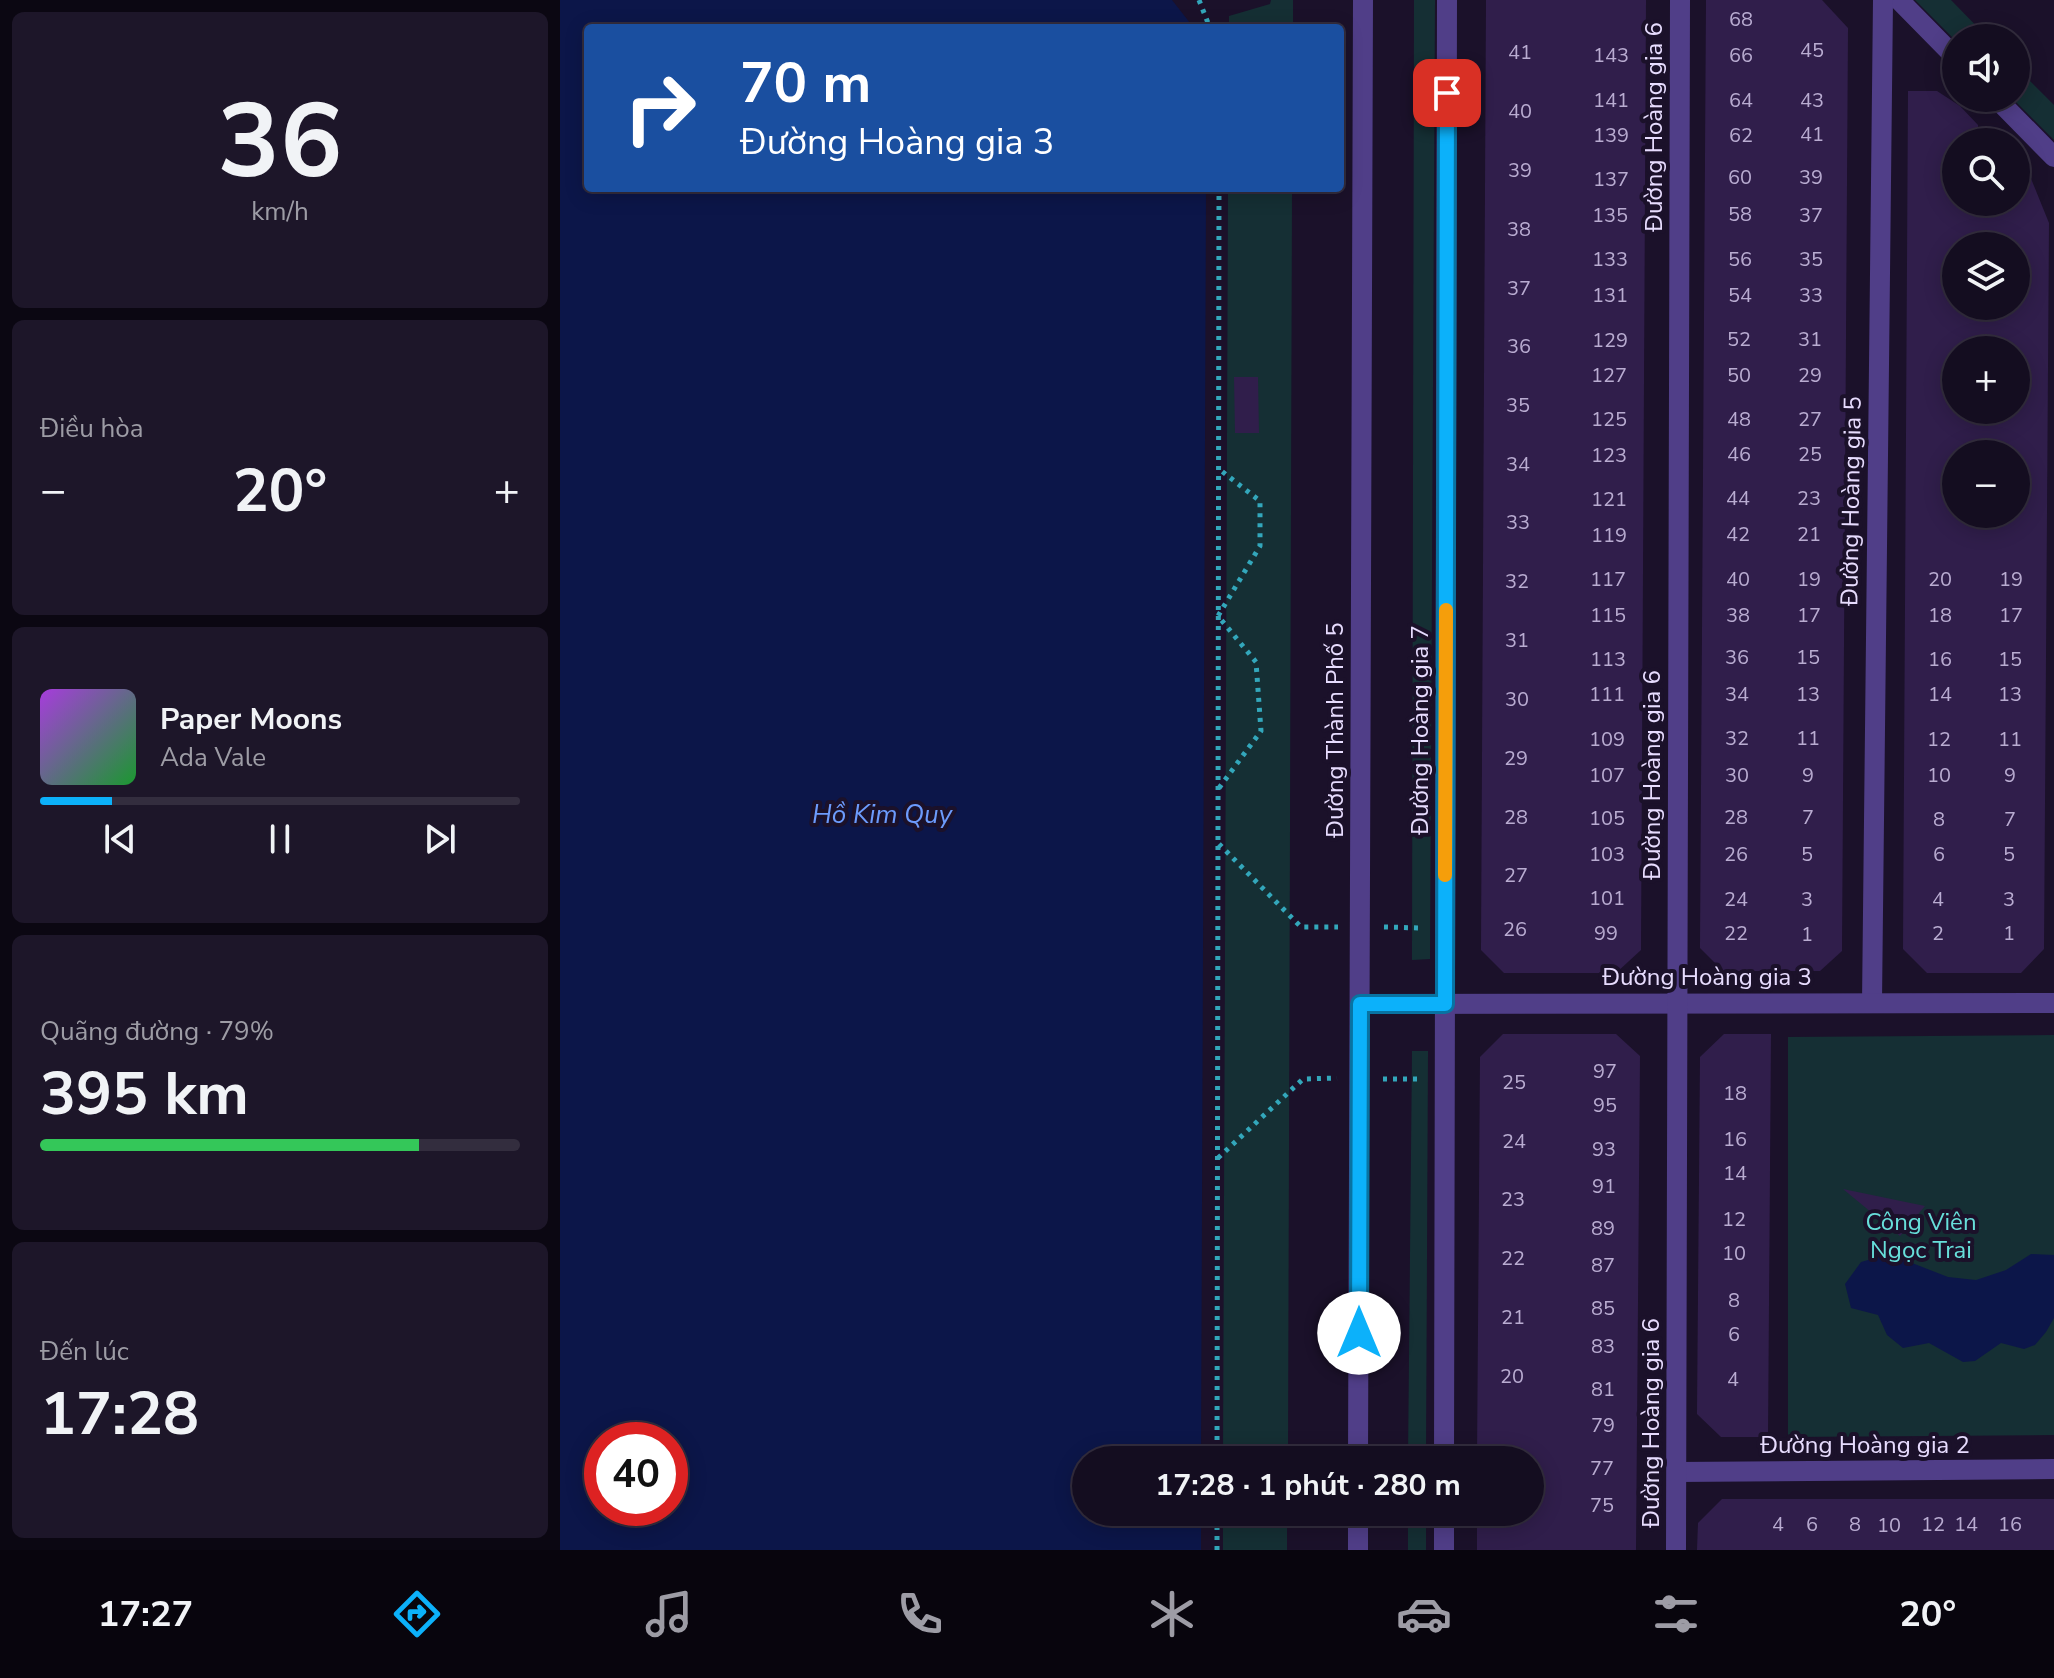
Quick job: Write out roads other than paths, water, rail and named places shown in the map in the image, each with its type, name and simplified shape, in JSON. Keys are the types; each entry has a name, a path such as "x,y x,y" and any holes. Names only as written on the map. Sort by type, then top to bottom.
{"street":[{"name":"Đường Thành Phố 5","path":"1358,1446 1363,0"},
{"name":"Đường Hoàng gia 7","path":"1444,1446 1447,0"},
{"name":"Đường Hoàng gia 6","path":"1676,1550 1680,0"},
{"name":"Đường Hoàng gia 5","path":"1872,1003 1883,0"},
{"path":"1899,0 1942,44"},
{"path":"2010,112 2054,157"},
{"name":"Đường Hoàng gia 3","path":"1360,1004 2054,1003"},
{"name":"Đường Hoàng gia 2","path":"1677,1472 2054,1469"},
{"path":"1358,1526 1358,1550"},
{"path":"1444,1526 1444,1550"}],"water":[{"name":"Hồ Kim Quy","path":"560,0 1172,0 1191,24 584,24 584,192 1206,192 1201,1446 1072,1446 1072,1526 1201,1526 1201,1550 560,1550"},
{"path":"1889,1254 1948,1277 1976,1280 2006,1270 2031,1254 2054,1255 2054,1318 2035,1345 2024,1349 2001,1343 1975,1361 1963,1362 1929,1343 1903,1348 1887,1335 1878,1315 1851,1308 1845,1284 1861,1262"}],"park label":[{"name":"Công Viên Ngọc Trai","path":"1921,1236"}]}
